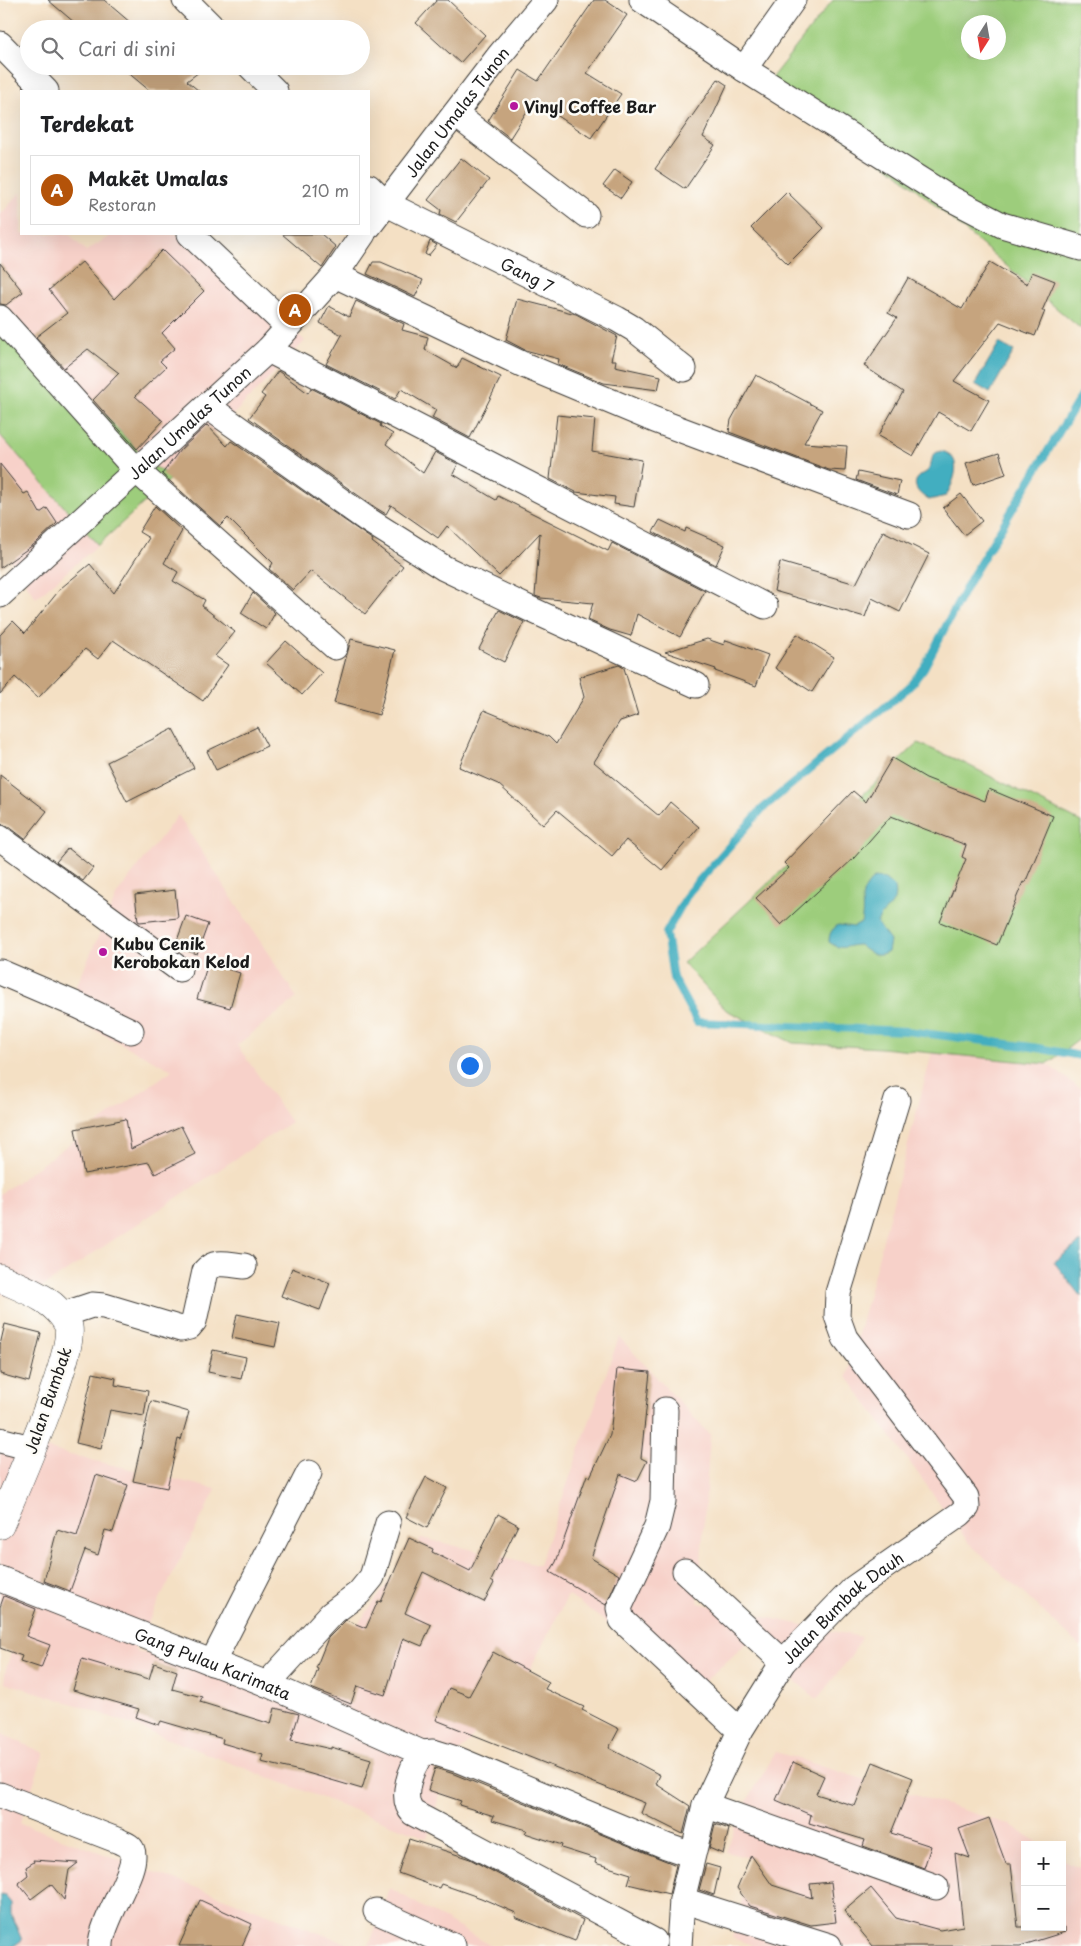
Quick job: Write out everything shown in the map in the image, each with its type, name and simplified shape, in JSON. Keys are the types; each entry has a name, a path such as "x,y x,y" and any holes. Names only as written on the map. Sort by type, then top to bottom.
{"street":[{"path":"185,0 205,20"},
{"name":"Jalan Umalas Tunon","path":"370,222 377,195 455,114 499,56 546,0"},
{"path":"642,0 744,69 946,196 1002,225 1081,248"},
{"path":"744,69 793,0"},
{"path":"0,44 20,64"},
{"path":"30,75 45,90"},
{"path":"259,75 274,90"},
{"path":"455,114 586,215"},
{"name":"Gang 7","path":"377,195 617,319 646,338 684,369"},
{"path":"191,235 288,327"},
{"name":"Jalan Umalas Tunon","path":"0,595 268,350 335,275 362,235"},
{"path":"335,275 526,366 656,420 909,515"},
{"path":"0,318 137,471 335,647"},
{"path":"268,350 765,606"},
{"path":"207,406 368,520 444,568 696,685"},
{"path":"0,838 179,969"},
{"path":"0,972 131,1031"},
{"name":"Jalan Bumbak Dauh","path":"679,1946 682,1900 705,1805 740,1731 784,1662 854,1588 960,1514 966,1507 966,1497 845,1338 837,1316 838,1293 897,1100"},
{"path":"0,1278 38,1295 62,1315 92,1305 104,1306 181,1329 189,1327 194,1321 205,1271 210,1265 218,1263 244,1266"},
{"name":"Jalan Bumbak","path":"0,1525 68,1349 68,1326 62,1315"},
{"path":"664,1410 663,1501 657,1526 618,1608 619,1614 622,1620 740,1731"},
{"path":"0,1440 31,1448"},
{"path":"212,1662 309,1473"},
{"path":"267,1684 331,1614 359,1593 372,1577 388,1523"},
{"path":"685,1571 784,1662"},
{"name":"Gang Pulau Karimata","path":"0,1579 267,1684 422,1753 433,1752 458,1760 692,1855"},
{"path":"422,1753 415,1764 406,1796 409,1808 413,1813 654,1941"},
{"path":"0,1795 119,1841 129,1846 132,1850 130,1871 104,1928 101,1946"},
{"path":"705,1805 936,1887"},
{"path":"682,1900 829,1946"},
{"path":"376,1911 453,1946"}],"shaded area":[{"path":"20,193 20,235 70,235 86,251 111,235 198,235 305,341 172,477 150,464 0,301 0,215"},
{"path":"0,435 98,545 36,598 0,545"},
{"path":"178,815 297,998 237,1045 291,1122 41,1288 13,1298 0,1294 0,1194 172,1070 64,1014 117,894"},
{"path":"932,1053 1047,1064 1081,1089 1081,1647 969,1543 847,1377"},
{"path":"619,1337 710,1435 698,1603 861,1637 852,1655 817,1699 748,1642 695,1690 628,1638 568,1595 529,1671 448,1766 427,1838 90,1709 4,1682 6,1668 25,1613 0,1604 0,1434 70,1455 216,1489 134,1650 306,1695 421,1538 539,1565"},
{"path":"0,1733 44,1753 20,1823 355,1946 0,1946"},
{"path":"776,1752 1011,1825 1035,1841 1021,1841 1021,1931 1066,1931 1066,1862 1081,1867 1081,1946 755,1946 732,1938 753,1859 726,1852 741,1811"},
{"path":"390,1888 491,1946 369,1946"}],"green space":[{"path":"833,0 1081,0 1081,329 896,172 765,86"},
{"path":"0,301 150,464 172,477 98,545 0,435"},
{"path":"918,743 962,762 1081,822 1081,1038 1047,1064 881,1048 793,1043 726,1010 683,963"}],"water":[{"path":"999,343 1014,351 990,393 975,384"},
{"path":"941,451 953,458 956,470 946,496 929,500 919,493 916,483 917,479 928,470 933,455"},
{"path":"874,878 885,879 894,887 894,900 877,923 890,941 888,952 877,955 870,953 859,945 838,947 829,942 831,932 838,925 854,927 861,923 863,895 868,884"},
{"path":"1081,1242 1081,1297 1054,1262"},
{"path":"0,1895 5,1896 11,1903 11,1914 22,1940 14,1946 0,1946"}],"building":[{"path":"48,0 104,0 127,20 71,20"},
{"path":"437,0 448,0 485,35 460,63 416,23"},
{"path":"594,0 605,0 627,15 587,73 621,94 591,138 534,100 510,138 488,121 520,70 538,81"},
{"path":"131,75 195,75 187,81 198,90 149,90"},
{"path":"718,79 727,85 703,137 715,145 685,189 655,169"},
{"path":"461,158 489,180 456,222 440,214 441,210 428,200"},
{"path":"615,170 632,182 621,198 603,186"},
{"path":"787,192 824,228 788,264 751,228"},
{"path":"283,235 322,235 336,247 322,268"},
{"path":"430,241 437,245 428,256 425,254"},
{"path":"162,250 204,291 162,333 175,348 160,361 166,367 135,396 163,421 137,449 93,400 119,373 88,349 64,368 36,337 67,313 49,290 82,262 114,299"},
{"path":"373,262 381,262 423,280 415,297 367,274"},
{"path":"990,262 1027,284 1032,272 1055,281 1042,311 1045,311 1035,336 1000,322 954,381 989,400 971,431 938,412 913,456 878,436 903,392 864,366 897,318 888,313 908,278 962,309"},
{"path":"0,263 23,292 6,305 0,304"},
{"path":"517,299 576,314 617,336 611,360 616,360 615,366 661,376 658,390 604,383 558,364 559,359 525,350 506,340"},
{"path":"356,301 404,324 402,330 428,337 425,350 457,368 462,358 501,377 470,438 432,418 436,410 401,389 395,399 326,364 342,335 320,323 329,306 349,317"},
{"path":"278,371 308,393 311,388 381,424 380,426 393,434 386,444 423,473 435,452 458,464 453,474 496,500 498,496 608,551 612,543 705,591 680,637 637,614 631,636 610,630 588,620 593,603 535,596 540,533 499,576 447,526 438,538 391,505 386,514 376,508 249,418 265,397 261,394"},
{"path":"756,375 822,410 804,443 847,446 845,471 829,470 729,432 731,420"},
{"path":"557,415 595,419 592,451 642,460 634,507 614,504 615,497 576,492 550,479"},
{"path":"207,425 227,446 231,441 373,540 372,542 403,566 365,614 311,571 293,590 269,569 273,563 228,518 220,526 162,474 180,450"},
{"path":"999,453 1006,474 973,485 966,463"},
{"path":"0,464 24,494 28,492 40,513 47,508 57,523 36,543 0,568"},
{"path":"858,472 900,481 897,495 856,480"},
{"path":"961,494 982,521 964,535 943,508"},
{"path":"155,506 182,531 164,563 178,572 173,581 205,600 202,606 235,632 215,656 228,665 203,701 113,640 98,659 85,649 38,698 15,677 0,694 0,635 13,621 25,633 61,588 90,564 114,593 149,538 139,532"},
{"path":"660,520 685,532 686,528 725,545 716,565 653,532"},
{"path":"883,531 929,554 900,612 872,598 865,617 774,591 780,562 856,584"},
{"path":"253,593 275,613 266,629 241,613"},
{"path":"499,610 524,622 504,662 479,649"},
{"path":"797,634 834,657 812,692 775,668"},
{"path":"351,639 395,650 379,715 334,703"},
{"path":"707,639 724,645 726,640 768,655 756,686 715,671 716,669 665,652"},
{"path":"286,641 322,673 302,695 266,663"},
{"path":"619,665 624,668 638,715 620,721 594,762 659,816 670,802 699,827 662,870 626,840 612,856 557,810 543,825 498,784 459,767 484,710 549,737 556,744 584,697 579,677"},
{"path":"257,727 267,746 216,770 207,751"},
{"path":"173,729 194,768 127,802 107,762"},
{"path":"892,758 926,778 985,801 989,789 1053,816 997,945 940,922 966,859 962,857 966,845 891,816 854,858 781,925 756,898 789,868 784,863 853,791 866,802"},
{"path":"0,775 47,811 25,839 8,826 0,824"},
{"path":"68,848 93,868 83,881 56,862"},
{"path":"175,890 178,918 138,921 135,895"},
{"path":"186,916 208,924 197,954 175,946"},
{"path":"208,963 240,973 230,1008 197,999"},
{"path":"126,1119 131,1149 181,1126 195,1154 155,1174 149,1162 84,1174 75,1129"},
{"path":"292,1268 330,1283 320,1310 281,1296"},
{"path":"237,1314 280,1323 275,1347 232,1338"},
{"path":"5,1324 41,1333 29,1382 0,1374 0,1345"},
{"path":"213,1350 246,1357 241,1379 208,1372"},
{"path":"617,1369 650,1372 641,1458 647,1461 637,1481 620,1474 591,1558 619,1575 606,1605 550,1572 556,1562 587,1475 590,1477 610,1435"},
{"path":"93,1373 116,1378 115,1385 148,1391 144,1416 110,1410 101,1449 76,1443"},
{"path":"151,1401 189,1412 181,1440 178,1439 167,1488 133,1481"},
{"path":"96,1475 128,1485 113,1532 105,1530 98,1555 85,1550 70,1591 44,1581 57,1530 77,1536"},
{"path":"426,1477 447,1488 427,1528 406,1517"},
{"path":"498,1514 518,1525 491,1581 494,1583 484,1602 423,1572 405,1613 431,1625 422,1646 403,1638 385,1695 357,1686 351,1704 311,1688 318,1669 316,1668 328,1638 346,1620 366,1628 378,1601 381,1602 409,1538 433,1549 432,1552 470,1571"},
{"path":"4,1596 36,1609 26,1636 50,1645 41,1668 20,1661 22,1656 0,1648 0,1607"},
{"path":"493,1652 549,1682 545,1689 584,1707 582,1710 619,1729 609,1748 660,1775 656,1784 690,1806 683,1834 641,1813 645,1803 436,1720 449,1688 469,1696"},
{"path":"82,1659 149,1679 154,1663 177,1671 172,1689 202,1697 200,1702 271,1724 275,1708 299,1714 291,1740 331,1749 331,1747 371,1759 362,1789 261,1762 263,1755 222,1743 223,1739 161,1721 159,1725 136,1717 139,1709 73,1690"},
{"path":"793,1762 824,1776 816,1794 855,1806 873,1762 913,1778 891,1833 931,1846 924,1868 863,1846 865,1840 809,1823 811,1815 776,1800"},
{"path":"435,1768 454,1774 676,1865 669,1894 628,1884 631,1874 595,1863 596,1859 561,1848 562,1845 525,1833 527,1830 492,1820 494,1816 459,1805 461,1801 428,1790"},
{"path":"989,1818 1006,1864 1011,1864 1018,1927 1021,1927 1021,1931 1065,1932 1020,1946 873,1946 844,1911 871,1888 896,1918 940,1930 963,1926 955,1853 970,1858 959,1829"},
{"path":"715,1824 729,1829 723,1854 709,1848"},
{"path":"409,1839 470,1859 583,1920 575,1941 515,1917 516,1913 481,1898 441,1884 439,1888 398,1873"},
{"path":"751,1855 772,1885 812,1898 810,1884 831,1882 836,1922 811,1925 750,1906 737,1888"},
{"path":"33,1860 78,1863 69,1870 64,1900 51,1884 31,1899 18,1883 28,1875 26,1867 34,1862"},
{"path":"706,1864 720,1868 714,1895 699,1890"},
{"path":"200,1900 252,1924 242,1946 179,1946"}],"waterway":[{"path":"1081,396 971,578 924,668 909,687 762,809 689,892 666,933 673,978 697,1022 907,1031 1032,1047 1081,1056"}],"place":[{"name":"Vinyl Coffee Bar","path":"514,106"},
{"name":"Makēt Umalas","path":"295,310"},
{"name":"Kubu Cenik Kerobokan Kelod","path":"103,952"}]}
